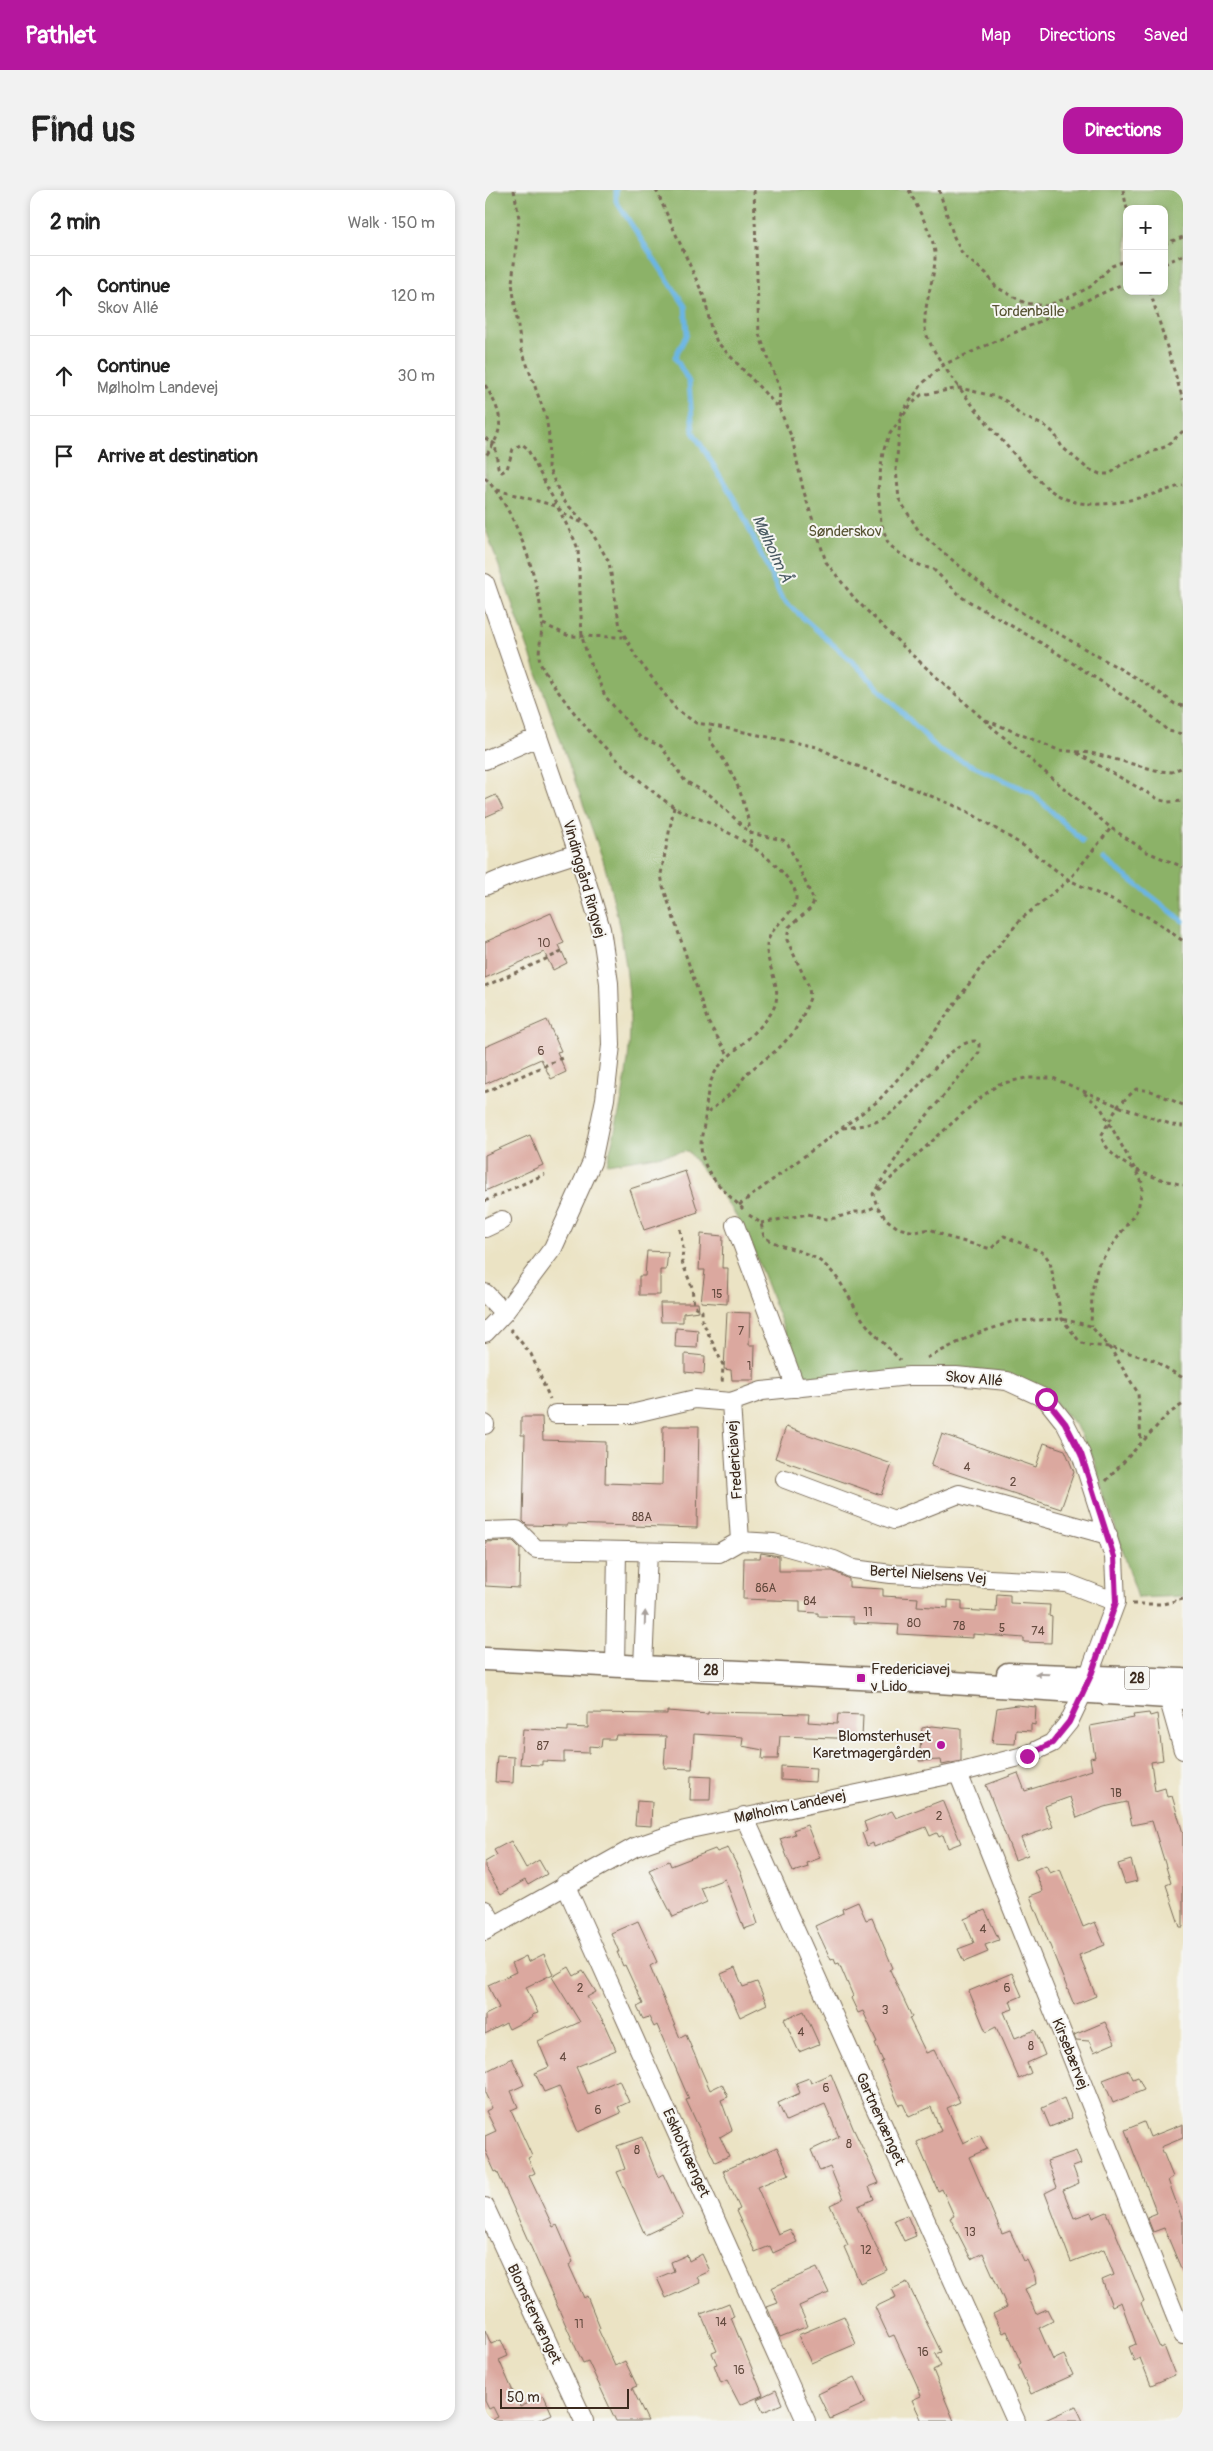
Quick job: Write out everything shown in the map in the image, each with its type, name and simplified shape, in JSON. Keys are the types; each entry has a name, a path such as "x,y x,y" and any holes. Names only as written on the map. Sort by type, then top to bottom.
{"main road":[{"name":"28","path":"485,1659 938,1682 998,1673 1087,1683 1175,1698"},
{"name":"28","path":"1087,1683 1183,1680"}],"street":[{"name":"Vindinggård Ringvej","path":"485,583 578,853 601,929 609,983 611,1045 605,1099 592,1162 553,1248 502,1315 485,1332"},
{"path":"485,760 539,737"},
{"path":"485,886 511,875 578,853"},
{"path":"485,1228 502,1220"},
{"path":"735,1225 796,1388"},
{"path":"485,1293 502,1315"},
{"name":"Skov Allé","path":"727,1402 762,1391 909,1376 956,1376 1007,1381 1046,1399 1065,1423 1081,1454 1114,1557 1116,1602 1087,1683"},
{"name":"Fredericiavej","path":"555,1414 631,1414 695,1400 727,1402 740,1541"},
{"path":"785,1479 894,1520 959,1494 1108,1535"},
{"path":"485,1531 517,1530 536,1549 719,1553 740,1541"},
{"name":"Bertel Nielsens Vej","path":"740,1541 774,1543 834,1560 853,1569 891,1574 1067,1582 1116,1602"},
{"path":"615,1666 617,1552"},
{"path":"643,1666 648,1552"},
{"name":"Mølholm Landevej","path":"488,1922 635,1847 685,1830 744,1816 958,1773 1027,1756 1052,1743 1069,1722 1087,1683"},
{"path":"1175,1698 1183,1750"},
{"name":"Kirsebærvej","path":"958,1773 1183,2335"},
{"name":"Gartnervænget","path":"744,1816 1016,2421"},
{"name":"Eskholtvænget","path":"565,1884 806,2421"},
{"name":"Blomstervænget","path":"485,2207 584,2421"}],"path":[{"path":"514,190 519,218 512,283 521,348 546,417 549,436 548,467 563,500 588,526 609,562 620,627 636,657"},
{"path":"656,190 705,300 711,330 717,342 779,408 792,438 803,490 826,562 855,599 910,653 983,719 1111,828 1147,852 1183,867"},
{"path":"754,190 759,334 780,389 779,408"},
{"path":"909,190 922,217 935,252 925,329 932,348 960,388 1031,473 1050,490 1070,501 1090,505 1109,504 1183,485"},
{"path":"939,190 954,237 963,255 986,273 996,287 1025,303 1046,306 1069,297 1090,286 1112,266 1123,262"},
{"path":"1123,190 1126,205"},
{"path":"1168,243 1183,237"},
{"path":"1168,262 1183,256"},
{"path":"1123,284 943,365 923,383 902,412 900,421 896,470 899,499 921,533 1000,598 1149,686 1175,704 1183,706"},
{"path":"1151,295 1183,400"},
{"path":"485,385 493,398 500,418 501,430 495,444 485,457"},
{"path":"1183,431 1167,446 1123,464 1111,474 1100,474 1072,458 1062,447 1054,433 1045,426 1021,415 1006,401 988,394 960,388 921,395 910,406 889,435 878,489 881,524 888,543 896,551 917,564 934,570 963,598 977,608 1043,644 1145,710 1168,731 1183,734"},
{"path":"485,438 495,444"},
{"path":"495,444 498,467 502,472 507,469 513,449 522,444 527,448 578,550 582,637 587,654 605,696 640,737 661,746 685,781 710,795 751,833 783,840 788,844 814,901 811,908 789,927 787,940 809,987 810,998 794,1032 778,1049 747,1073 736,1089 705,1115"},
{"path":"485,478 497,490 514,520 539,592 543,624 540,662 571,710 620,762 674,807 751,844 772,861 789,880 795,890 796,904 779,922 767,940 768,954 777,991 775,1004 764,1022 729,1056 709,1082 701,1135 702,1158 714,1180 725,1194 761,1223 765,1237 776,1244 800,1249 821,1262 834,1274 864,1322 896,1356 909,1376 923,1360 944,1352 973,1335 1014,1320 1062,1319 1091,1326 1109,1347 1139,1393 1141,1442"},
{"path":"497,490 556,506 567,516 588,526"},
{"path":"543,624 569,636 623,636 636,657 675,709 696,723 817,747 845,761 965,810 1024,846 1069,880 1154,920 1183,941"},
{"path":"983,719 1012,729 1058,750 1091,753 1159,771 1172,772 1183,767"},
{"path":"710,725 710,741 721,754 737,784 751,833 751,844"},
{"path":"1075,751 1160,800 1168,802 1183,801"},
{"path":"674,807 661,874 663,886 708,1022 729,1056"},
{"path":"739,1205 878,1101 911,1063 982,966 1021,919 1069,880 1111,828"},
{"path":"485,986 564,951"},
{"path":"843,1128 864,1126 884,1118 901,1106 946,1058 969,1041 975,1041 979,1044 979,1052 976,1057 913,1132 873,1194"},
{"path":"485,1092 562,1058"},
{"path":"873,1194 981,1097 999,1084 1026,1078 1053,1078 1118,1106 1173,1125 1183,1126"},
{"path":"1183,1105 1151,1090 1135,1089 1118,1106 1101,1136 1110,1153 1137,1169 1163,1180 1183,1185"},
{"path":"1081,1091 1101,1108 1108,1123 1137,1169 1143,1184 1137,1209 1098,1265 1091,1291 1091,1326"},
{"path":"485,1200 545,1174"},
{"path":"873,1194 877,1206 891,1224 903,1231 915,1232 930,1229 947,1237 991,1249 1005,1236 1044,1253 1050,1262 1062,1319 1080,1342 1087,1345 1109,1347 1153,1360 1183,1378"},
{"path":"761,1223 808,1214 826,1219 835,1218 855,1212 863,1212 877,1206"},
{"path":"681,1229 682,1262 692,1287 694,1306 702,1311 702,1320 723,1365 727,1402"},
{"path":"502,1315 531,1354 555,1414"},
{"path":"1094,1495 1168,1414 1183,1404"},
{"path":"1116,1602 1163,1604 1183,1599"}],"green space":[{"name":"Sønderskov","path":"485,190 1183,190 1183,1596 1138,1598 1093,1458 1076,1426 1047,1393 997,1374 804,1381 748,1236 732,1209 688,1151 607,1164 623,1095 630,1025 628,983 622,942 603,860 485,527"}],"building":[{"path":"496,795 503,809 485,817 485,800"},
{"path":"551,913 564,943 559,945 567,963 553,970 544,952 485,978 485,942"},
{"path":"547,1020 561,1051 557,1052 566,1072 551,1079 541,1059 485,1084 485,1047"},
{"path":"530,1135 543,1165 485,1191 485,1155"},
{"path":"685,1171 698,1212 644,1230 630,1189"},
{"path":"701,1234 723,1236 722,1268 728,1268 727,1304 701,1302 705,1270 699,1270"},
{"path":"647,1251 668,1252 666,1270 660,1270 660,1295 639,1295 639,1276 645,1276"},
{"path":"660,1303 698,1303 699,1311 683,1313 683,1322 661,1322"},
{"path":"727,1312 750,1313 749,1345 755,1345 754,1380 732,1380 731,1370 724,1369"},
{"path":"676,1328 698,1330 697,1348 675,1347"},
{"path":"685,1354 705,1356 704,1374 685,1372"},
{"path":"521,1417 542,1417 543,1440 606,1442 605,1483 662,1485 663,1426 699,1426 697,1528 567,1524 567,1526 527,1525 523,1521 525,1435 521,1435"},
{"path":"786,1427 892,1464 881,1495 775,1458"},
{"path":"942,1434 1036,1467 1044,1443 1065,1450 1074,1472 1061,1509 931,1466"},
{"path":"513,1541 520,1548 519,1588 485,1586 485,1542"},
{"path":"761,1553 779,1556 779,1571 833,1571 849,1579 849,1587 883,1589 883,1596 918,1598 917,1606 948,1608 948,1600 962,1601 962,1610 996,1612 997,1594 1010,1595 1010,1603 1050,1605 1049,1616 1052,1617 1051,1643 1024,1642 1024,1638 973,1634 973,1638 898,1634 899,1625 853,1623 853,1617 818,1616 818,1613 800,1612 800,1601 743,1599 744,1558 760,1558"},
{"path":"1017,1705 1036,1707 1035,1725 1031,1724 1031,1731 1016,1730 1015,1744 992,1743 997,1708"},
{"path":"667,1711 708,1714 708,1712 809,1714 808,1722 837,1724 838,1714 863,1715 862,1739 780,1736 778,1759 762,1759 763,1750 742,1746 743,1737 694,1734 692,1769 664,1768 666,1736 616,1735 615,1739 602,1739 601,1747 589,1746 589,1753 564,1752 564,1762 542,1761 542,1765 520,1764 523,1729 568,1731 568,1727 588,1728 588,1713 667,1714"},
{"path":"1149,1713 1150,1716 1157,1714 1163,1760 1151,1762 1155,1791 1165,1788 1167,1797 1172,1796 1183,1833 1183,1927 1180,1927 1166,1885 1171,1883 1152,1821 1132,1825 1127,1802 1104,1807 1077,1818 1070,1797 1045,1806 1053,1827 1021,1838 1028,1855 1015,1860 986,1785 1018,1773 1025,1791 1092,1770 1090,1758 1095,1757 1090,1726 1134,1718 1133,1715"},
{"name":"Blomsterhuset Karetmagergården","path":"932,1726 961,1729 961,1761 942,1765 941,1760 919,1761 922,1728"},
{"path":"497,1756 514,1757 513,1783 495,1782"},
{"path":"781,1766 816,1768 815,1782 781,1780"},
{"path":"691,1776 711,1777 710,1800 690,1800"},
{"path":"943,1800 961,1843 948,1848 943,1835 939,1837 937,1833 930,1836 926,1827 874,1847 873,1843 867,1846 862,1833 867,1831 864,1822 892,1811 896,1818"},
{"path":"637,1801 652,1802 651,1826 635,1825"},
{"path":"807,1825 820,1858 807,1863 808,1867 793,1872 780,1839 795,1834 793,1830"},
{"path":"511,1841 526,1868 539,1860 547,1874 528,1885 525,1880 501,1894 485,1867 485,1862 497,1855 494,1850"},
{"path":"728,1848 741,1873 758,1924 744,1929 725,1879 701,1888 707,1902 673,1917 649,1870 669,1861 671,1866 715,1849 717,1852"},
{"path":"1131,1860 1137,1881 1125,1884 1118,1864"},
{"path":"1046,1865 1050,1873 1060,1869 1083,1927 1095,1922 1105,1945 1079,1955 1096,1996 1074,2005 1030,1896 1043,1891 1034,1870"},
{"path":"858,1902 866,1920 872,1918 893,1968 890,1970 912,2017 909,2018 926,2053 934,2050 960,2102 947,2108 963,2143 980,2135 987,2149 969,2157 1002,2234 1010,2231 1024,2261 1027,2260 1035,2277 1036,2284 1025,2289 1036,2314 1047,2309 1053,2321 1039,2328 1053,2360 1064,2355 1073,2375 1031,2394 1018,2365 1021,2363 1007,2331 1003,2333 993,2314 1007,2307 983,2253 971,2259 950,2218 954,2216 942,2189 938,2191 917,2142 941,2131 931,2107 909,2117 903,2104 899,2105 881,2062 883,2061 875,2043 877,2042 863,2011 858,2013 839,1963 836,1964 834,1959 831,1960 815,1926 843,1913 842,1909"},
{"path":"985,1910 999,1940 985,1945 988,1952 964,1962 958,1949 974,1943 964,1919"},
{"path":"638,1921 657,1962 650,1966 680,2038 686,2035 710,2090 722,2084 728,2097 721,2100 732,2130 720,2137 729,2156 715,2162 686,2100 689,2099 657,2025 654,2027 649,2017 643,2019 637,2007 643,2004 617,1952 619,1952 611,1933"},
{"path":"544,1954 553,1974 526,1987 538,2013 509,2029 506,2023 485,2034 485,2015 499,2008 488,1985 516,1972 512,1963 526,1956 528,1962"},
{"path":"569,1967 574,1976 583,1971 596,1992 587,1997 602,2019 616,2050 576,2067 588,2094 619,2080 629,2102 618,2107 621,2113 578,2132 559,2086 544,2092 535,2073 549,2067 538,2041 580,2022 552,1977"},
{"path":"735,1968 743,1987 757,1982 767,2004 740,2017 721,1974"},
{"path":"1012,1973 1022,1996 1010,2001 1013,2009 1004,2012 1015,2038 1035,2030 1045,2055 1027,2063 1031,2073 1019,2079 996,2027 986,2032 969,1991"},
{"path":"804,2011 819,2044 799,2052 784,2019"},
{"path":"1105,2022 1115,2043 1094,2052 1089,2041 1076,2040 1074,2035"},
{"path":"512,2058 524,2085 511,2091 518,2107 511,2110 532,2156 528,2158 535,2173 529,2176 553,2227 557,2225 573,2262 569,2265 584,2298 587,2296 600,2328 598,2329 615,2366 625,2361 637,2386 632,2388 648,2421 616,2421 588,2361 583,2363 497,2171 495,2172 485,2150 485,2136 496,2131 486,2111 492,2108 485,2093 485,2072"},
{"path":"1129,2070 1133,2079 1138,2077 1144,2090 1113,2103 1103,2080"},
{"path":"831,2074 853,2128 879,2183 869,2187 874,2199 858,2206 887,2270 860,2283 844,2247 848,2245 830,2205 843,2199 830,2167 820,2171 811,2150 839,2137 825,2104 786,2121 778,2103 800,2093 796,2083 809,2078 811,2083"},
{"path":"1064,2098 1072,2118 1050,2127 1042,2108"},
{"path":"1144,2122 1150,2137 1183,2124 1183,2138 1161,2147 1173,2177 1168,2180 1183,2221 1183,2273 1164,2228 1153,2232 1147,2217 1157,2213 1125,2130"},
{"path":"642,2137 658,2177 663,2174 683,2217 645,2235 617,2172 625,2169 617,2146"},
{"path":"777,2147 789,2174 757,2187 778,2234 790,2229 797,2242 773,2253 770,2246 755,2252 736,2211 740,2209 723,2171"},
{"path":"1076,2151 1081,2164 1073,2167 1079,2183 1063,2190 1074,2218 1091,2212 1093,2218 1107,2212 1144,2301 1141,2303 1148,2321 1160,2348 1164,2346 1175,2375 1151,2385 1140,2358 1134,2361 1129,2347 1136,2344 1121,2302 1112,2306 1102,2280 1114,2275 1104,2249 1071,2262 1045,2193 1057,2187 1047,2161"},
{"path":"907,2215 916,2236 904,2241 894,2220"},
{"path":"702,2254 710,2271 697,2277 700,2283 666,2298 657,2278 674,2271 671,2262 687,2255 689,2261"},
{"path":"817,2268 829,2293 799,2306 808,2326 780,2337 767,2307 778,2303 771,2288"},
{"path":"907,2282 941,2352 935,2354 941,2366 933,2370 954,2421 922,2421 912,2400 921,2396 917,2385 894,2335 889,2337 875,2307 896,2297 892,2289"},
{"path":"729,2303 734,2317 731,2318 763,2395 740,2405 727,2380 721,2383 714,2365 717,2364 712,2353 717,2351 701,2314"},
{"path":"844,2316 856,2344 811,2363 798,2335"},
{"path":"485,2330 491,2344 501,2340 508,2356 499,2360 520,2407 544,2396 552,2414 536,2421 489,2421 498,2417 493,2407 489,2409 485,2401"},
{"path":"854,2377 866,2403 830,2419 818,2394"},
{"path":"776,2390 782,2404 763,2412 757,2399"},
{"path":"1076,2406 1083,2421 1043,2421"}],"waterway":[{"name":"Mølholm Å","path":"616,190 616,201 685,306 687,334 675,357 689,382 693,432 738,505 782,599 856,665 939,750 1032,793 1083,841"},
{"name":"Mølholm Å","path":"1104,859 1183,921"}],"place":[{"name":"Fredericiavej v Lido","path":"861,1678"},
{"name":"Blomsterhuset Karetmagergården","path":"941,1745"}],"route":[{"path":"1027,1756 1052,1743 1069,1722 1091,1675 1116,1602 1114,1557 1081,1454 1065,1423 1046,1399"}],"park label":[{"name":"Tordenballe","path":"1028,311"}]}
